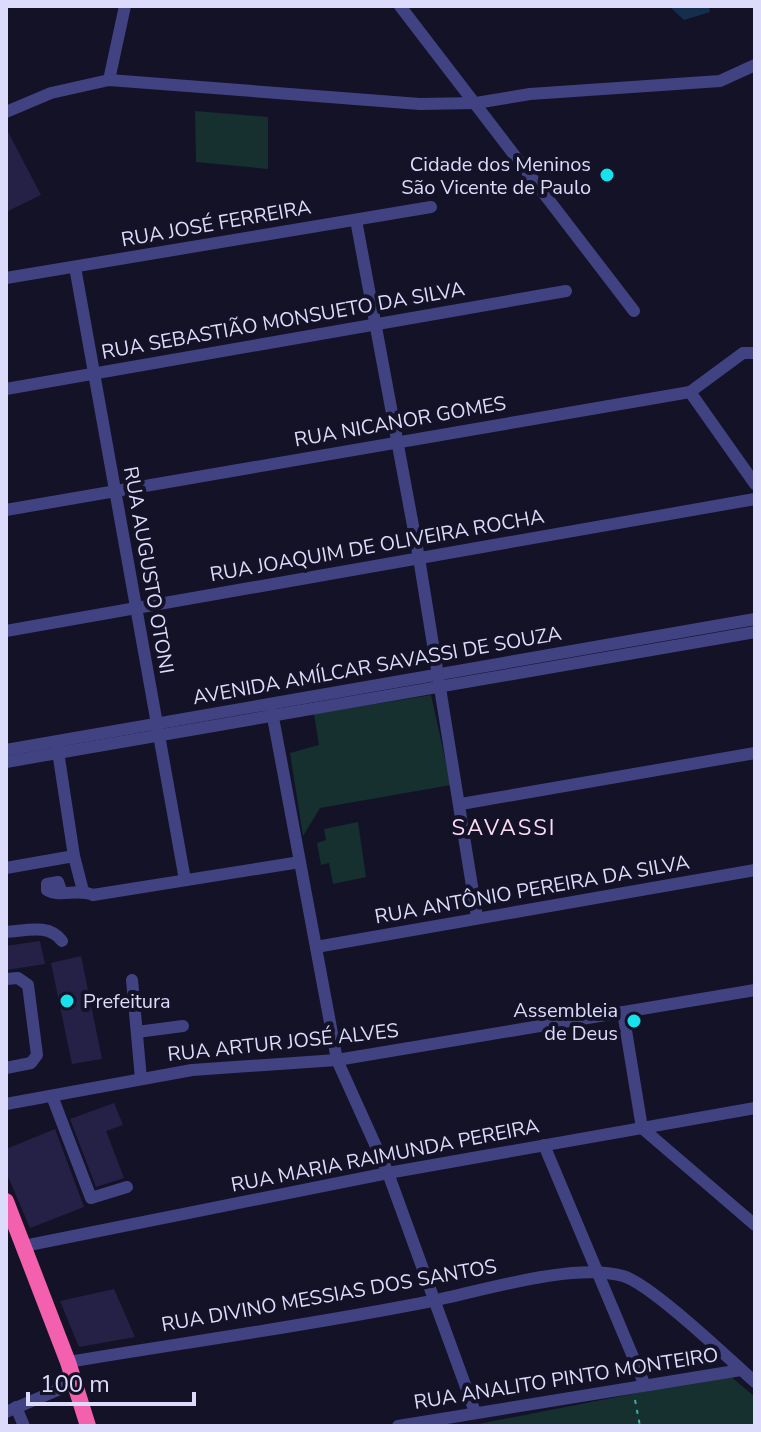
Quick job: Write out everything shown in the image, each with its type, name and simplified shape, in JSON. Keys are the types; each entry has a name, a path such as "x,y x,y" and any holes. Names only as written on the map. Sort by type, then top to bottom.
{"highway":[{"path":"6,1201 68,1362 88,1426"}],"street":[{"path":"109,80 125,6"},
{"path":"400,6 634,311"},
{"path":"6,112 51,93 109,80 420,104 476,103 530,94 720,81 755,65"},
{"name":"RUA JOSÉ FERREIRA","path":"6,278 431,207"},
{"path":"356,220 373,326 419,558 477,917"},
{"name":"RUA AUGUSTO OTONI","path":"75,267 185,880"},
{"name":"RUA SEBASTIÃO MONSUETO DA SILVA","path":"6,389 566,291"},
{"path":"755,353 743,353 690,392 755,484"},
{"name":"RUA NICANOR GOMES","path":"6,510 690,392"},
{"name":"RUA JOAQUIM DE OLIVEIRA ROCHA","path":"6,631 755,499"},
{"name":"AVENIDA AMÍLCAR SAVASSI DE SOUZA","path":"440,682 755,619"},
{"name":"AVENIDA AMÍLCAR SAVASSI DE SOUZA","path":"6,762 157,724 271,711 755,632"},
{"path":"271,711 337,1060 388,1173 475,1412"},
{"name":"AVENIDA AMÍLCAR SAVASSI DE SOUZA","path":"6,750 160,737 271,711"},
{"path":"57,748 74,856 83,891"},
{"path":"461,804 755,753"},
{"path":"6,868 74,856"},
{"path":"62,893 83,891 93,895 300,862"},
{"name":"RUA ANTÔNIO PEREIRA DA SILVA","path":"316,947 755,870"},
{"path":"6,932 48,930 56,932 62,941"},
{"path":"6,979 18,978 28,985 37,1055 31,1063 6,1068"},
{"path":"132,980 141,1079"},
{"name":"RUA ARTUR JOSÉ ALVES","path":"6,1104 192,1070 337,1060 755,990"},
{"path":"623,1012 642,1128 755,1225"},
{"path":"137,1032 183,1026"},
{"path":"52,1096 91,1198 127,1187"},
{"name":"RUA MARIA RAIMUNDA PEREIRA","path":"24,1246 388,1173 755,1108"},
{"path":"544,1145 598,1273 638,1384"},
{"path":"598,1273 625,1276 650,1292 755,1382"},
{"name":"RUA DIVINO MESSIAS DOS SANTOS","path":"68,1362 435,1300 513,1282 598,1273"},
{"name":"RUA ANALITO PINTO MONTEIRO","path":"398,1426 449,1422 475,1412 741,1370"},
{"path":"24,1426 11,1410 74,1383"}],"path":[{"path":"638,1384 640,1426"}],"green space":[{"path":"195,111 268,117 268,169 196,162"},
{"path":"431,695 451,785 320,808 303,836 290,753 319,745 314,714"},
{"path":"358,822 366,877 333,884 329,863 321,865 317,843 326,840 324,829"},
{"path":"729,1375 755,1397 755,1426 468,1426"}],"water":[{"path":"669,6 709,6 710,12 684,20"}],"building":[{"path":"6,128 41,195 6,212"},
{"path":"40,941 45,964 6,970 6,946"},
{"path":"81,956 102,1059 72,1064 51,963"},
{"path":"114,1103 123,1125 106,1131 124,1178 96,1187 70,1119"},
{"path":"55,1129 84,1207 30,1228 6,1172 6,1149"},
{"path":"114,1289 135,1337 79,1347 60,1301"}],"place":[{"name":"Cidade dos Meninos São Vicente de Paulo","path":"607,175"},
{"name":"Prefeitura","path":"67,1001"},
{"name":"Assembleia de Deus","path":"634,1021"}],"district":[{"name":"SAVASSI","path":"504,827"}]}
